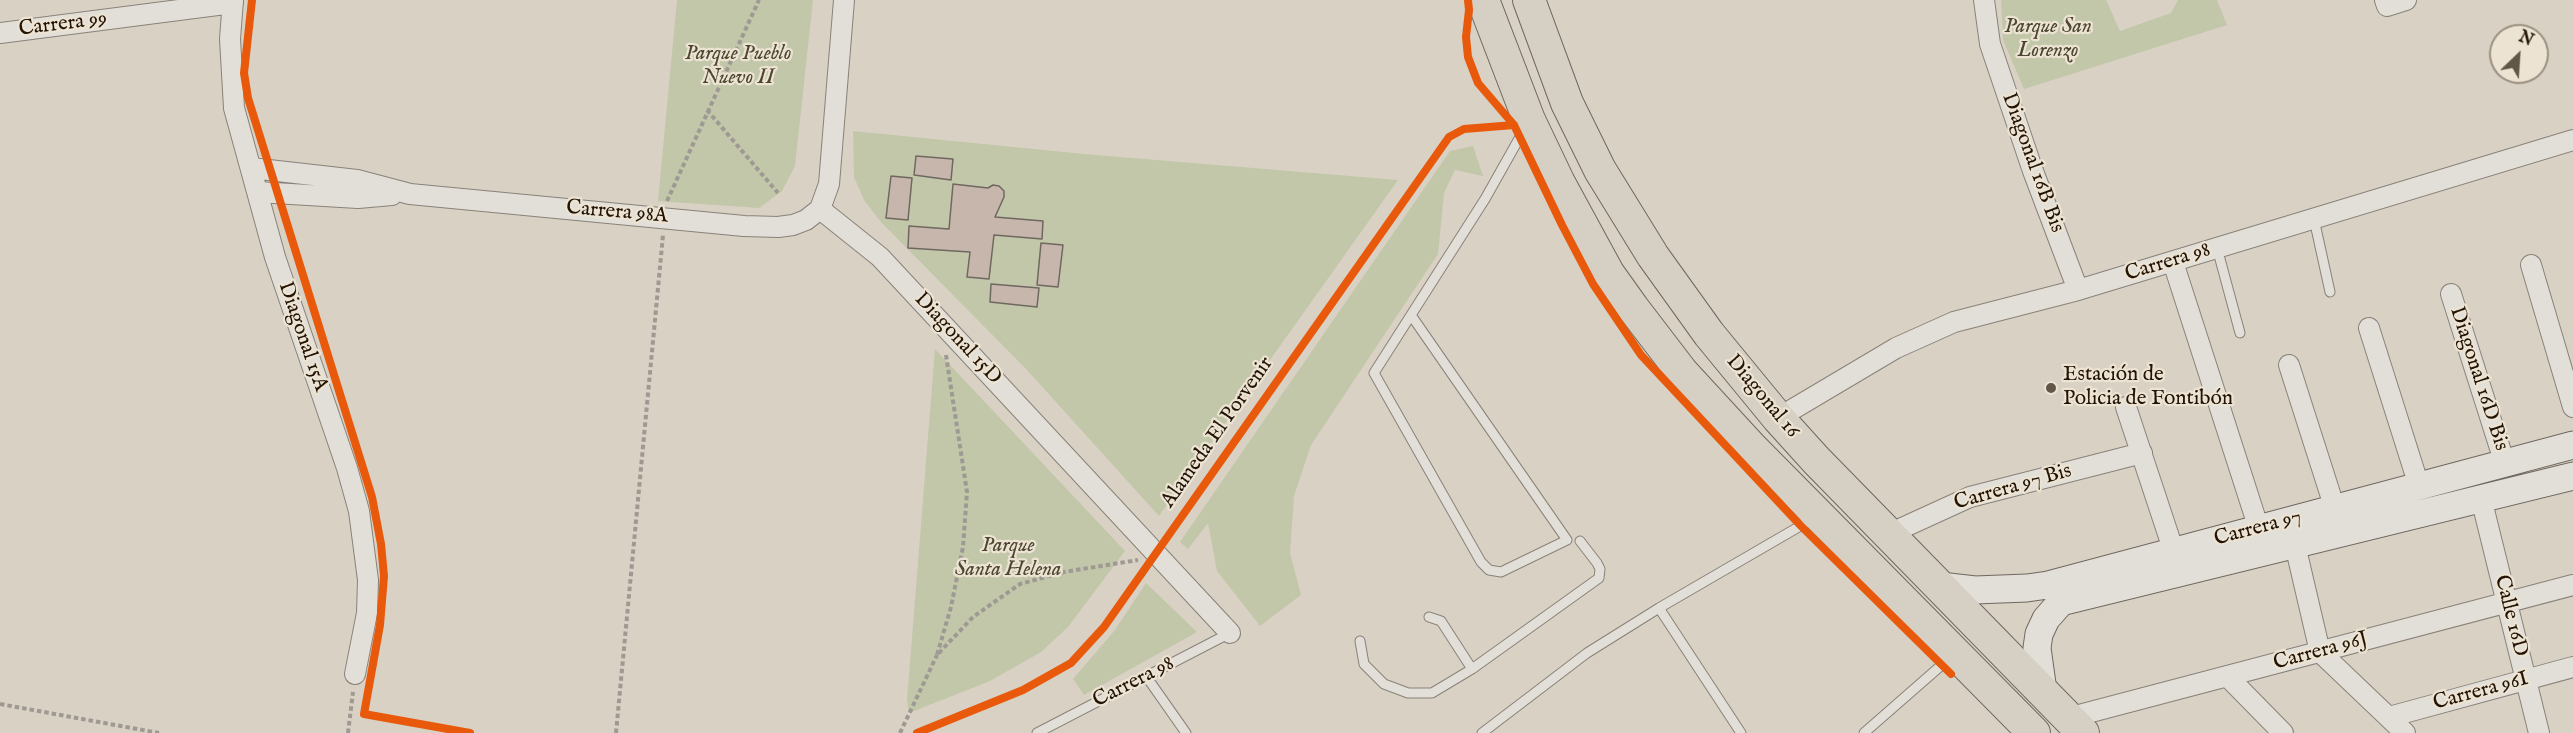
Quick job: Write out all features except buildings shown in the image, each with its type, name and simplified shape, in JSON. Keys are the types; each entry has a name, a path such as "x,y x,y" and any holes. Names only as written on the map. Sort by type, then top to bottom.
{"main road":[{"name":"Diagonal 16","path":"1483,0 1529,120 1589,240 1633,308 1682,372 1718,412 2034,733"},
{"name":"Diagonal 16","path":"1529,0 1542,41 1567,103 1600,170 1624,212 1691,311 1778,418 2076,725"}],"street":[{"path":"820,209 829,184 844,0"},
{"name":"Diagonal 16B Bis","path":"1984,0 1990,44 2033,171 2078,290"},
{"path":"2385,0 2387,6 2406,0"},
{"name":"Carrera 99","path":"0,33 233,2"},
{"name":"Diagonal 15A","path":"233,2 230,39 234,108 275,257 347,468 359,511 368,580 367,613 355,674"},
{"name":"Carrera 98","path":"1778,418 1896,348 1954,322 2078,290 2418,185 2573,140"},
{"name":"Carrera 98A","path":"251,168 357,180 410,194 778,227 806,220 820,209"},
{"name":"Carrera 98A","path":"257,192 358,198 410,194"},
{"name":"Diagonal 15D","path":"820,209 880,257 1230,633"},
{"path":"2173,262 2259,529"},
{"path":"2531,265 2573,407"},
{"name":"Diagonal 16D Bis","path":"2451,294 2505,464"},
{"path":"2368,328 2419,486"},
{"path":"2289,365 2335,509"},
{"path":"2126,407 2174,552"},
{"name":"Carrera 97","path":"1940,586 1975,590 2048,585 2259,529 2292,532 2335,509 2573,445"},
{"name":"Carrera 97 Bis","path":"1889,534 1970,497 2142,453"},
{"name":"Carrera 97","path":"2043,691 2037,648 2039,634 2046,619 2061,602 2292,532 2481,498 2573,476"},
{"name":"Calle 16D","path":"2481,498 2539,733"},
{"path":"2292,532 2320,652 2405,733"},
{"name":"Carrera 96J","path":"2076,725 2226,676 2573,585"},
{"name":"Carrera 96I","path":"2389,717 2573,667"},
{"path":"2226,676 2283,733"}],"lane":[{"path":"1411,315 1567,540 1501,572 1490,570 1481,562 1374,373 1411,315 1485,199 1529,120"},
{"path":"2314,219 2330,292"},
{"path":"2217,248 2240,333"},
{"path":"1482,733 1587,653 1659,608 1819,516"},
{"path":"1360,641 1364,664 1384,684 1408,693 1432,693 1472,669 1599,578 1600,569 1597,563 1580,541"},
{"path":"1659,608 1741,733"},
{"path":"1429,617 1441,621 1472,669"},
{"name":"Carrera 98","path":"1037,733 1230,633"},
{"path":"1864,733 1956,653"},
{"path":"1146,676 1186,733"}],"path":[{"path":"616,733 666,202 759,0"},
{"path":"707,110 778,193"},
{"path":"900,733 937,655 951,607 963,547 967,492 942,324"},
{"path":"937,655 972,616 1020,584 1064,572 1135,561 1155,551"},
{"path":"1143,569 1155,551"},
{"path":"348,733 355,674"},
{"path":"0,704 159,733"}],"green space":[{"name":"Parque Pueblo Nuevo II","path":"677,0 813,0 795,166 782,191 759,208 658,201"},
{"name":"Parque San Lorenzo","path":"2001,0 2106,0 2120,31 2171,13 2178,0 2217,0 2227,25 2024,89 2003,40"},
{"path":"853,131 1084,154 1398,180 1159,516 1027,370 880,221 864,200 854,177"},
{"path":"1473,146 1483,176 1455,170 1444,193 1438,254 1311,445 1294,496 1290,553 1301,595 1260,626 1217,571 1208,523 1188,549 1180,542 1450,151"},
{"name":"Parque Santa Helena","path":"935,349 1125,551 1068,627 1041,652 990,681 909,713 907,700"},
{"path":"1146,583 1197,632 1084,695 1073,679 1115,630"}],"cycle path":[{"path":"252,0 244,73 248,98 372,497 381,544 384,576 380,625 364,714 470,733"},
{"path":"1468,0 1466,37 1468,57 1478,83 1514,125 1593,284 1641,355 1801,526 1951,674"},
{"name":"Alameda El Porvenir","path":"917,733 1023,690 1071,663 1104,627 1449,137 1464,129 1514,125"}],"place":[{"name":"Estación de Policia de Fontibón","path":"2051,388"}]}
